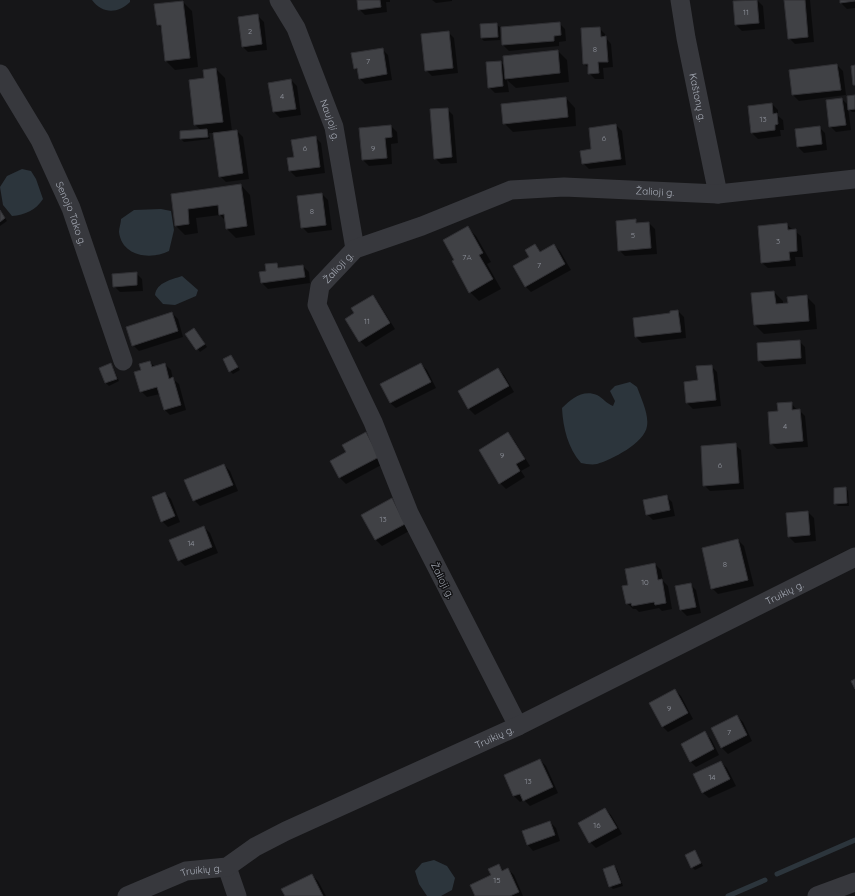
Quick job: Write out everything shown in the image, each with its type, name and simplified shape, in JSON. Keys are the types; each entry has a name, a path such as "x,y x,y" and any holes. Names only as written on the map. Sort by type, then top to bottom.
{"street":[{"name":"Naujoji g.","path":"279,0 296,28 334,127 355,249"},
{"name":"Kaštonų g.","path":"680,0 718,194"},
{"name":"Senojo Tako g.","path":"0,74 40,140 71,208 123,361"},
{"name":"Žalioji g.","path":"518,726 409,513 373,422 317,305 320,286 355,249 422,226 511,190 564,187 718,194 855,179"},
{"name":"Truikių g.","path":"126,896 186,871 227,867 255,847 286,831 518,726 855,557"},
{"path":"227,867 237,896"},
{"path":"817,896 855,882"}],"shaded area":[{"path":"92,0 130,0 130,2 120,9 110,11 100,8"},
{"path":"22,169 31,171 36,179 43,199 30,211 12,216 3,205 0,187 7,176"},
{"path":"161,209 171,211 174,230 169,251 162,254 146,256 131,251 126,247 121,240 119,232 121,219 134,210"},
{"path":"182,276 198,290 196,296 175,305 163,304 155,295 156,291 165,282"},
{"path":"630,382 637,387 647,416 647,426 645,432 634,444 610,459 595,464 581,463 576,457 567,437 562,408 573,398 587,393 597,395 613,406 615,401 610,391 615,386"},
{"path":"434,860 447,866 455,878 452,890 441,896 427,896 419,884 415,871 422,863"}],"building":[{"path":"357,0 380,0 381,7 358,10"},
{"path":"757,0 759,23 735,25 733,1"},
{"path":"784,0 805,0 808,37 788,39"},
{"path":"840,0 855,0 855,1 840,3"},
{"path":"183,1 190,58 165,61 161,25 157,25 154,4"},
{"path":"258,14 262,44 242,47 238,17"},
{"path":"560,22 561,35 554,36 554,41 502,45 501,27"},
{"path":"497,23 498,37 481,38 480,24"},
{"path":"600,27 601,37 606,36 608,62 598,62 599,73 588,74 588,64 583,64 581,28"},
{"path":"449,31 453,68 425,71 421,34"},
{"path":"383,48 387,74 359,79 357,68 354,69 351,53"},
{"path":"558,50 560,73 505,79 503,56"},
{"path":"501,61 503,86 488,88 486,62"},
{"path":"837,64 841,90 792,95 789,70"},
{"path":"855,65 855,85 853,85 851,66"},
{"path":"216,68 223,122 194,125 189,80 204,78 203,70"},
{"path":"291,79 296,109 273,112 268,83"},
{"path":"855,95 855,109 848,110 847,96"},
{"path":"566,97 568,117 503,124 501,104"},
{"path":"842,98 846,125 829,127 826,100"},
{"path":"772,103 773,114 777,113 778,124 775,125 775,130 751,133 748,106"},
{"path":"448,108 452,157 434,159 430,109"},
{"path":"616,124 621,159 582,164 580,151 591,149 589,128"},
{"path":"391,125 392,137 385,138 387,158 362,160 359,128"},
{"path":"820,126 822,144 797,147 795,129"},
{"path":"207,129 208,137 180,139 180,131"},
{"path":"237,130 243,173 219,177 213,133"},
{"path":"316,136 320,167 289,171 287,158 294,157 291,140"},
{"path":"241,184 247,226 226,229 224,214 219,215 218,205 188,209 189,224 175,226 171,194"},
{"path":"322,193 326,225 301,228 297,196"},
{"path":"0,210 5,218 0,222"},
{"path":"636,219 636,223 649,222 651,248 618,251 616,221"},
{"path":"787,223 788,230 796,229 797,251 789,252 790,260 761,263 758,226"},
{"path":"468,226 483,253 479,255 493,279 469,293 443,240"},
{"path":"535,244 540,252 554,244 565,264 525,287 513,266 529,257 525,250"},
{"path":"277,263 278,268 303,265 305,277 261,283 259,272 266,271 265,264"},
{"path":"137,272 137,285 113,287 112,274"},
{"path":"774,291 776,304 788,303 787,297 807,295 809,321 754,325 751,293"},
{"path":"373,295 390,323 359,342 345,319 354,313 351,308"},
{"path":"678,310 681,332 635,337 633,318 670,313 670,311"},
{"path":"172,312 178,331 132,346 126,327"},
{"path":"194,328 205,344 196,350 185,334"},
{"path":"800,340 801,358 758,361 757,343"},
{"path":"231,355 238,367 229,372 223,359"},
{"path":"150,361 152,367 165,363 169,379 173,377 181,405 164,410 157,387 140,392 134,372 141,370 139,364"},
{"path":"111,363 117,379 105,383 99,368"},
{"path":"421,363 431,382 390,403 380,384"},
{"path":"712,365 716,400 686,403 684,382 698,380 696,366"},
{"path":"498,368 509,386 468,409 458,391"},
{"path":"792,402 792,410 800,409 803,441 770,444 768,412 778,411 777,403"},
{"path":"366,432 379,457 339,478 330,461 346,452 342,445"},
{"path":"508,432 525,459 516,464 520,471 499,484 479,450"},
{"path":"736,443 739,483 703,486 701,446"},
{"path":"224,464 233,485 193,501 184,480"},
{"path":"846,487 847,503 834,504 834,488"},
{"path":"165,492 175,516 161,522 152,497"},
{"path":"667,495 670,510 646,515 643,500"},
{"path":"392,498 405,524 375,540 361,515"},
{"path":"808,511 810,535 788,537 786,513"},
{"path":"204,526 212,547 178,561 169,540"},
{"path":"738,539 748,580 711,589 702,548"},
{"path":"655,563 658,580 662,579 666,603 655,605 654,602 632,606 631,603 626,604 622,586 628,585 625,569"},
{"path":"691,583 696,607 680,610 675,586"},
{"path":"855,679 855,689 851,681"},
{"path":"675,689 688,713 662,727 649,703"},
{"path":"737,715 747,735 721,748 711,728"},
{"path":"705,731 714,749 690,762 681,744"},
{"path":"540,759 553,787 523,801 520,794 513,796 504,775"},
{"path":"721,761 730,779 702,793 693,774"},
{"path":"605,808 617,828 589,843 578,823"},
{"path":"550,821 555,835 527,845 522,831"},
{"path":"695,850 701,863 691,868 685,855"},
{"path":"499,864 502,871 508,868 519,892 510,896 475,896 470,885 491,875 488,869"},
{"path":"614,865 621,883 609,887 603,869"},
{"path":"312,874 323,896 285,896 281,889"}],"waterway":[{"path":"777,874 855,840"},
{"path":"728,896 765,880"}]}
